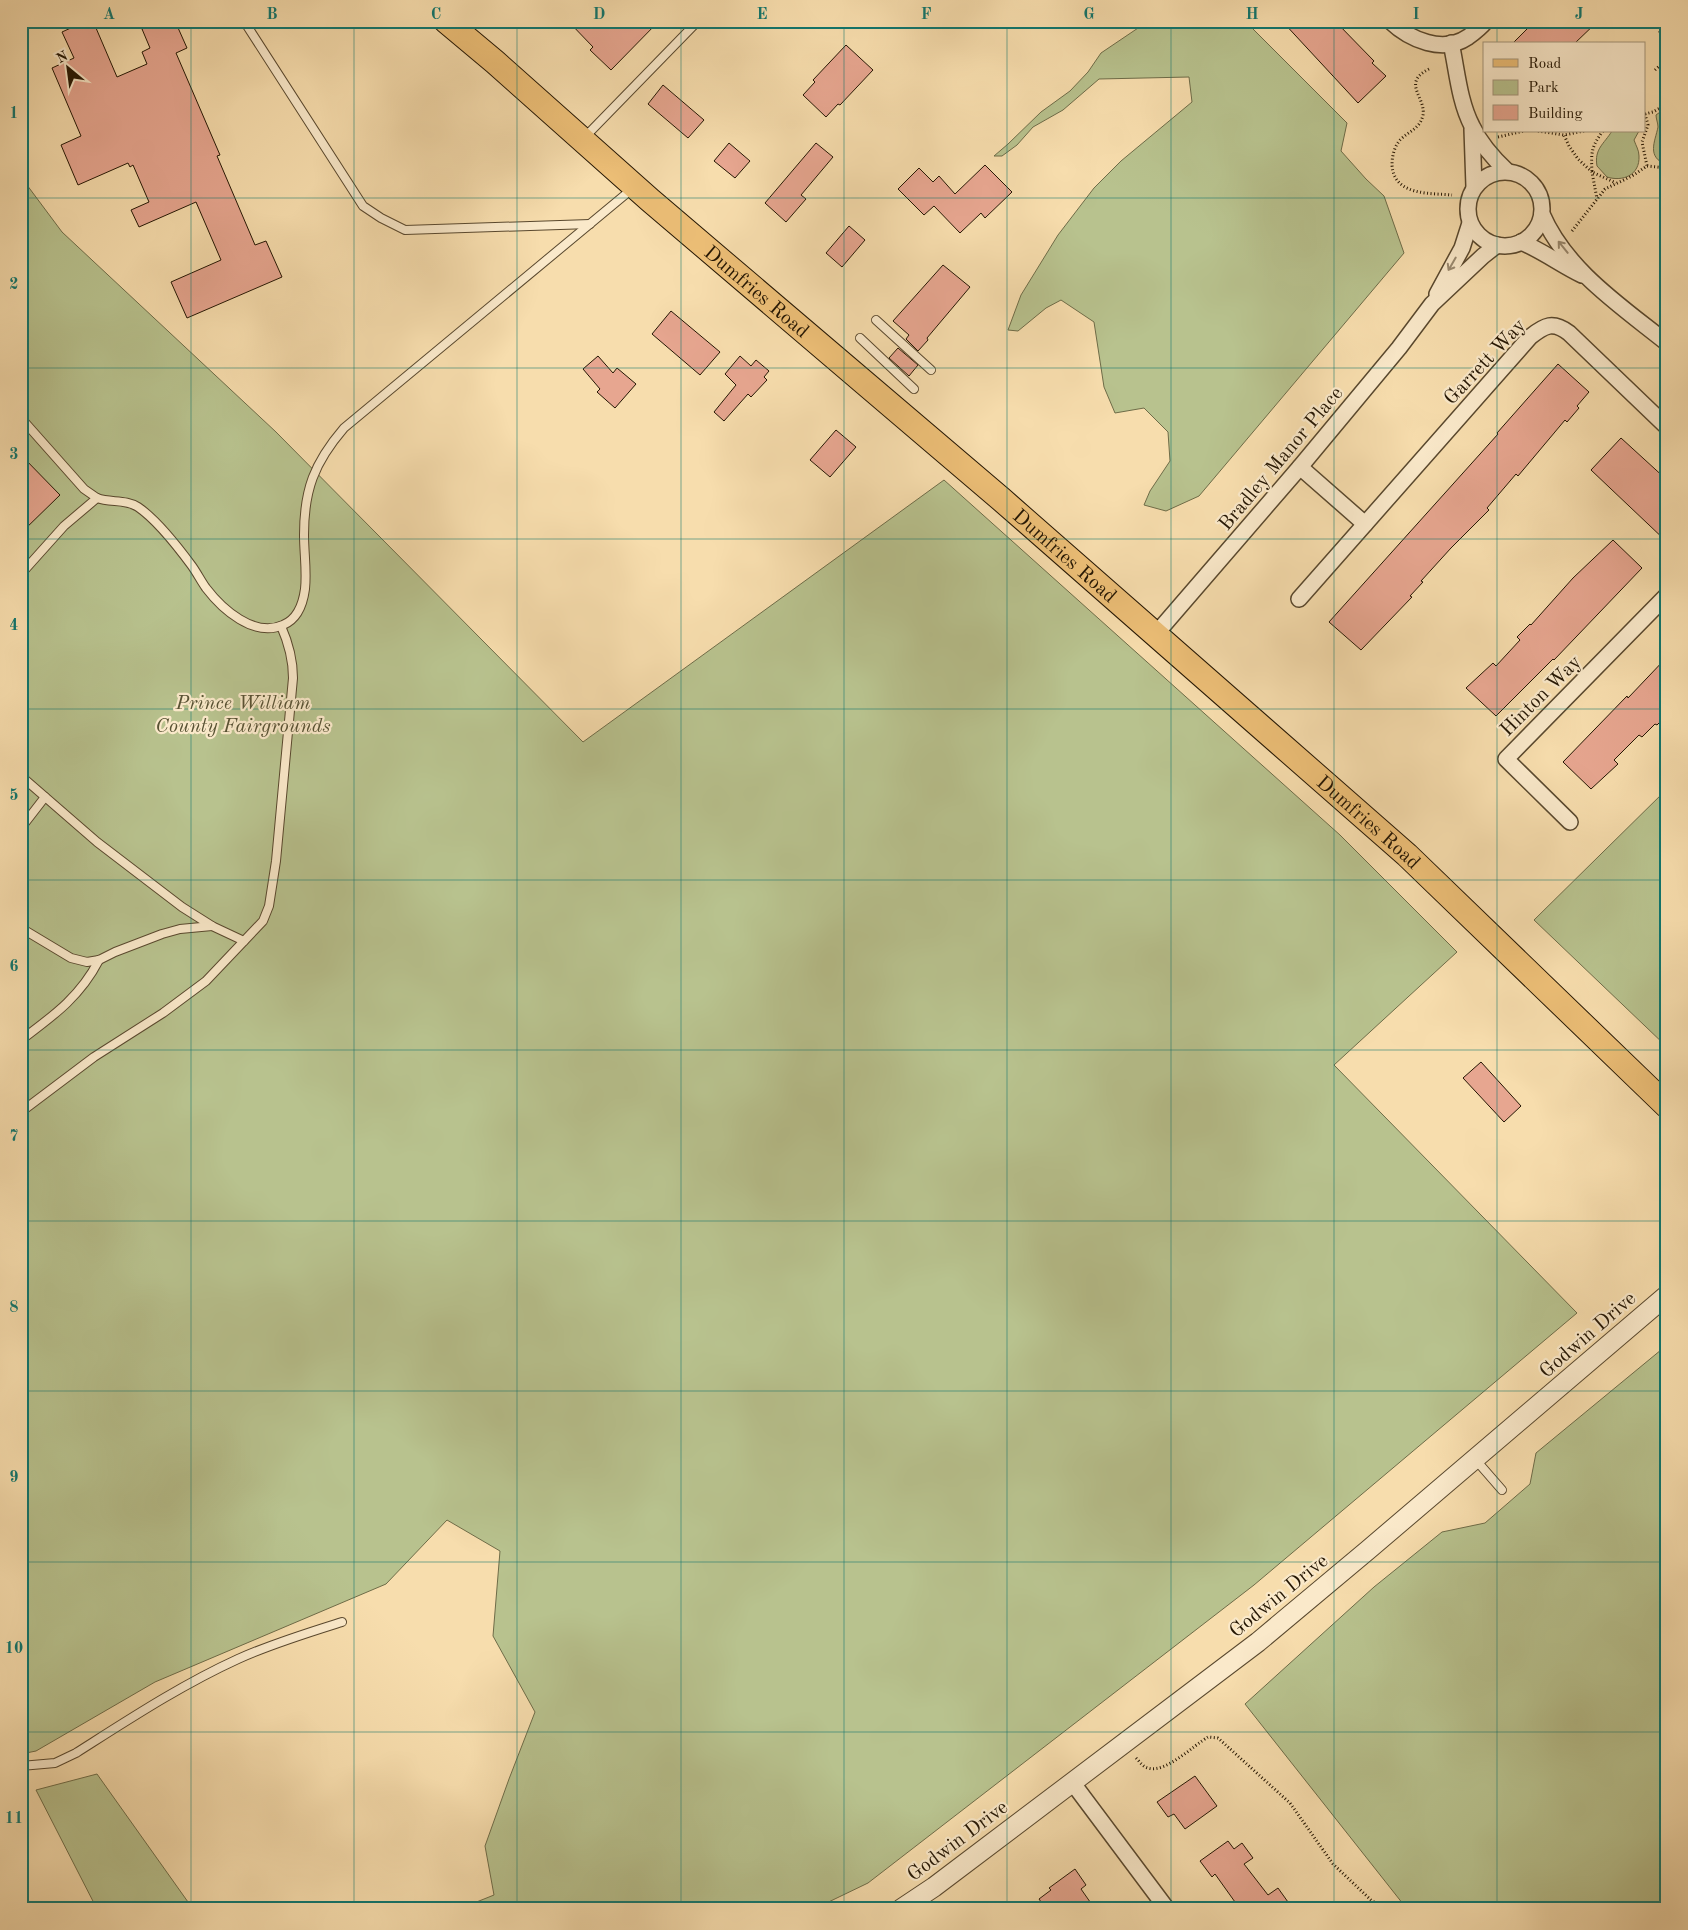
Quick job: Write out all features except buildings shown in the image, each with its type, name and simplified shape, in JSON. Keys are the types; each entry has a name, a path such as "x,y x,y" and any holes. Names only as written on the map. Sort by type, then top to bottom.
{"main road":[{"name":"Dumfries Road","path":"446,21 635,186 1001,499 1407,855 1667,1106"}],"street":[{"path":"1390,21 1414,38 1438,45 1451,44 1467,38 1486,21"},
{"path":"1451,44 1471,125 1488,151 1507,171"},
{"path":"1471,125 1474,188"},
{"path":"1507,171 1519,174 1529,180 1537,190 1542,201 1542,214 1538,225 1531,235 1521,242 1510,246 1497,246 1481,237 1470,223 1468,205 1474,188 1488,175 1507,171"},
{"path":"1542,214 1548,228 1587,278"},
{"name":"Bradley Manor Place","path":"1155,634 1300,467 1399,348 1432,304 1462,248 1470,223"},
{"path":"1521,242 1587,278 1667,343"},
{"name":"Bradley Manor Place","path":"1432,304 1483,256 1497,246"},
{"name":"Garrett Way","path":"1299,599 1530,337 1541,328 1559,326 1569,333 1667,427"},
{"path":"1300,467 1365,524"},
{"name":"Hinton Way","path":"1570,822 1506,758 1667,595"},
{"name":"Godwin Drive","path":"901,1909 934,1887 1258,1642 1667,1295"},
{"path":"1072,1782 1168,1909"}],"lane":[{"path":"244,21 363,206 381,218 405,230 590,224"},
{"path":"583,140 698,21"},
{"path":"21,418 84,489 98,498 128,502 138,507 162,530 222,606 241,620 258,628 268,629 281,626 298,613 303,602 306,578 305,512 310,482 330,445 344,428 635,186"},
{"path":"876,320 931,370"},
{"path":"860,338 914,389"},
{"path":"21,574 64,526 98,498"},
{"path":"21,1112 94,1057 162,1013 206,980 263,921 268,906 276,861 293,678 290,645 281,626"},
{"path":"21,776 105,848 182,907 212,926 244,941"},
{"path":"21,828 45,798"},
{"path":"21,928 71,958 87,962 99,960 162,934 180,929 212,926"},
{"path":"21,1040 77,994 90,977 99,960"},
{"path":"1475,1459 1502,1490"},
{"path":"21,1766 55,1763 76,1753 144,1710 230,1663 269,1646 342,1622"}],"path":[{"path":"1655,70 1666,62 1663,57 1662,35 1657,21"},
{"path":"1429,69 1421,72 1415,87 1423,105 1422,120 1418,127 1399,141 1394,150 1392,169 1394,175 1404,187 1416,192 1452,194"},
{"path":"1646,114 1667,104"},
{"path":"1646,118 1648,125 1646,131"},
{"path":"1502,136 1520,132"},
{"path":"1544,132 1564,135 1579,132"},
{"path":"1596,200 1591,153 1594,144 1603,132"},
{"path":"1646,132 1642,142 1647,166"},
{"path":"1564,135 1578,159 1592,172 1616,183"},
{"path":"1570,233 1606,189 1647,166 1667,168"},
{"path":"1662,307 1667,300"},
{"path":"1136,1758 1143,1766 1149,1769 1156,1769 1170,1763 1208,1737 1218,1738 1290,1803 1333,1864 1372,1901 1391,1909"}],"green space":[{"path":"1145,21 1245,21 1347,123 1341,151 1384,196 1404,253 1199,496 1166,511 1144,505 1150,491 1170,461 1168,432 1144,408 1115,413 1104,387 1094,322 1061,300 1046,308 1018,331 1008,330 1021,295 1058,235 1094,188 1121,161 1192,102 1189,77 1099,79 1063,110 1033,127 1017,145 1002,156 994,156 1041,112 1070,91 1088,72 1101,53 1141,26"},
{"path":"1667,107 1667,165 1656,158 1654,144 1658,127 1656,115"},
{"path":"1611,132 1638,132 1634,140 1639,152 1637,168 1624,178 1607,177 1597,166 1596,160 1600,147"},
{"name":"Prince William County Fairgrounds","path":"21,177 62,232 276,432 583,742 944,480 1340,835 1457,952 1334,1065 1577,1313 1254,1585 868,1883 814,1909 459,1909 494,1895 485,1846 535,1712 493,1636 500,1551 447,1520 386,1584 155,1682 36,1751 21,1754"},
{"path":"1667,789 1667,1047 1534,920"},
{"path":"1667,1345 1667,1909 1407,1909 1245,1704 1374,1587 1442,1532 1485,1523 1530,1484 1536,1453"},
{"path":"97,1774 193,1909 97,1909 36,1790"}]}
